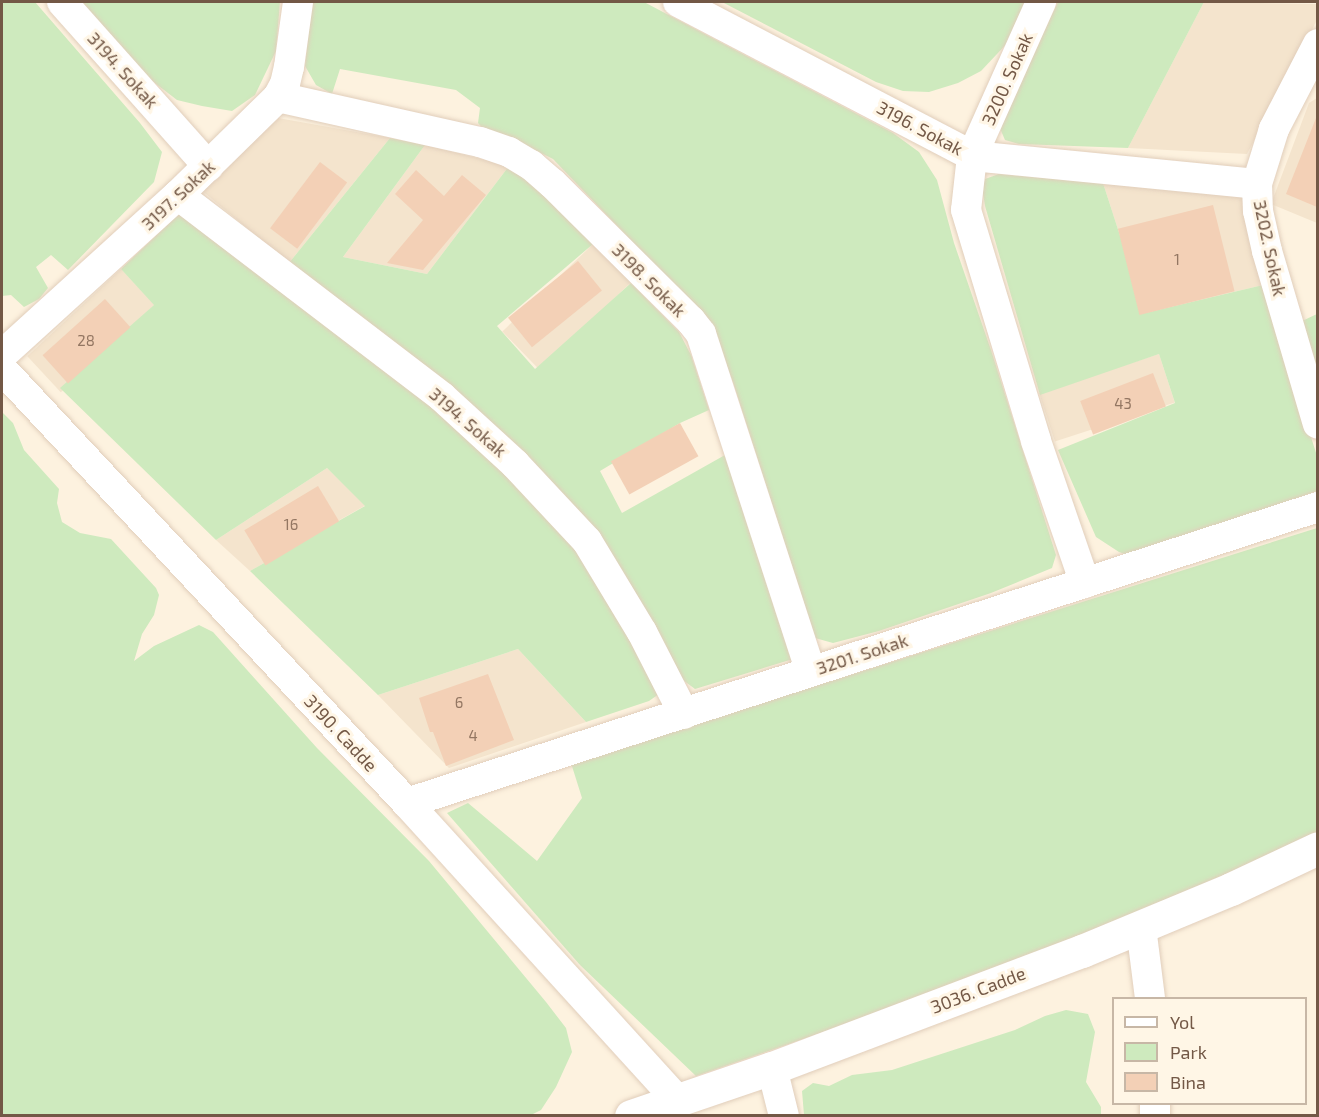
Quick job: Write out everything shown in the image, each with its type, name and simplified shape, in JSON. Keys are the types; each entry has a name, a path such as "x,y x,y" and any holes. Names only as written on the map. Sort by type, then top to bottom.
{"street":[{"name":"3194. Sokak","path":"62,2 208,166"},
{"name":"3197. Sokak","path":"2,355 178,195 278,97 285,84 289,67 298,2"},
{"name":"3196. Sokak","path":"678,2 972,156 1257,184"},
{"name":"3200. Sokak","path":"1041,2 972,156 966,210 1036,441 1085,583"},
{"name":"3202. Sokak","path":"1317,44 1309,77 1274,129 1257,184 1258,211 1267,250 1317,424"},
{"name":"3198. Sokak","path":"278,97 480,142 509,152 531,165 552,183 691,321 701,334 810,670"},
{"name":"3194. Sokak","path":"178,195 442,397 515,464 587,541 636,622 684,714"},
{"name":"3190. Cadde","path":"2,369 407,803 676,1100"},
{"name":"3201. Sokak","path":"407,803 684,714 810,670 1317,507"},
{"name":"3036. Cadde","path":"631,1116 772,1068 1141,927 1317,848"},
{"path":"1141,927 1150,997"},
{"path":"772,1068 784,1116"}],"shaded area":[{"path":"1204,2 1317,4 1317,20 1247,154 1128,148"},
{"path":"1317,98 1317,223 1271,204 1309,103"},
{"path":"278,118 390,138 289,263 200,189"},
{"path":"425,145 509,166 427,274 343,257"},
{"path":"1103,183 1240,191 1263,285 1145,313"},
{"path":"593,244 631,283 540,370 502,332"},
{"path":"121,269 154,305 61,392 27,356"},
{"path":"1159,354 1175,403 1055,441 1039,393"},
{"path":"327,468 366,505 250,571 216,540"},
{"path":"518,649 586,722 449,768 378,695"}],"green space":[{"path":"2,2 35,2 140,123 162,152 154,182 68,270 51,255 36,267 48,288 39,299 24,307 11,295 2,296"},
{"path":"77,2 280,2 276,51 255,95 232,111 177,100 138,70"},
{"path":"312,2 644,2 893,133 919,152 937,180 954,243 991,350 1056,555 1052,568 991,593 879,631 833,643 815,638 733,382 713,333 667,278 553,159 511,138 487,133 478,123 480,108 456,90 340,69 332,94 316,85 305,66"},
{"path":"722,2 1028,2 1013,37 981,71 958,83 929,92 903,91 876,82"},
{"path":"1058,2 1204,2 1128,148 1019,144 1005,140 999,126"},
{"path":"390,138 425,145 343,257 427,274 509,166 525,175 593,244 497,326 535,369 631,283 679,332 691,355 709,410 680,423 600,471 622,513 725,455 793,659 695,689 683,680 602,547 289,263"},
{"path":"999,174 1103,183 1145,313 1263,285 1317,456 1317,491 1133,557 1119,552 1096,537 1058,450 1175,403 1159,354 1040,395 985,206 982,187 985,179"},
{"path":"184,209 449,414 572,535 659,694 649,701 586,722 518,649 378,695 250,571 365,506 327,468 216,540 60,388 154,305 121,269"},
{"path":"1317,314 1317,393 1300,322"},
{"path":"2,412 13,423 24,450 59,489 57,503 62,522 80,533 111,539 156,588 159,595 154,615 142,634 134,661 154,646 199,625 213,632 317,748 429,861 546,1002 566,1028 572,1052 556,1087 541,1110 529,1116 2,1115"},
{"path":"1317,528 1317,833 1049,954 696,1076 580,965 447,813 468,803 537,861 582,798 571,763"},
{"path":"1066,1010 1088,1014 1095,1032 1086,1082 1101,1107 1101,1115 804,1115 802,1091 813,1083 829,1086 852,1075 892,1070 1015,1030 1045,1016"}],"building":[{"path":"1317,118 1317,207 1286,194"},
{"path":"320,162 347,182 297,249 270,228"},
{"path":"416,170 444,196 462,175 486,195 423,270 387,263 423,220 395,194"},
{"path":"1213,205 1235,291 1139,315 1118,229"},
{"path":"578,261 602,291 532,347 508,318"},
{"path":"105,299 130,327 68,383 43,355"},
{"path":"1153,373 1166,407 1093,435 1080,401"},
{"path":"680,423 698,456 629,495 611,461"},
{"path":"318,486 339,521 265,565 244,530"},
{"path":"488,674 514,740 446,766 433,732 430,732 419,698"}]}
